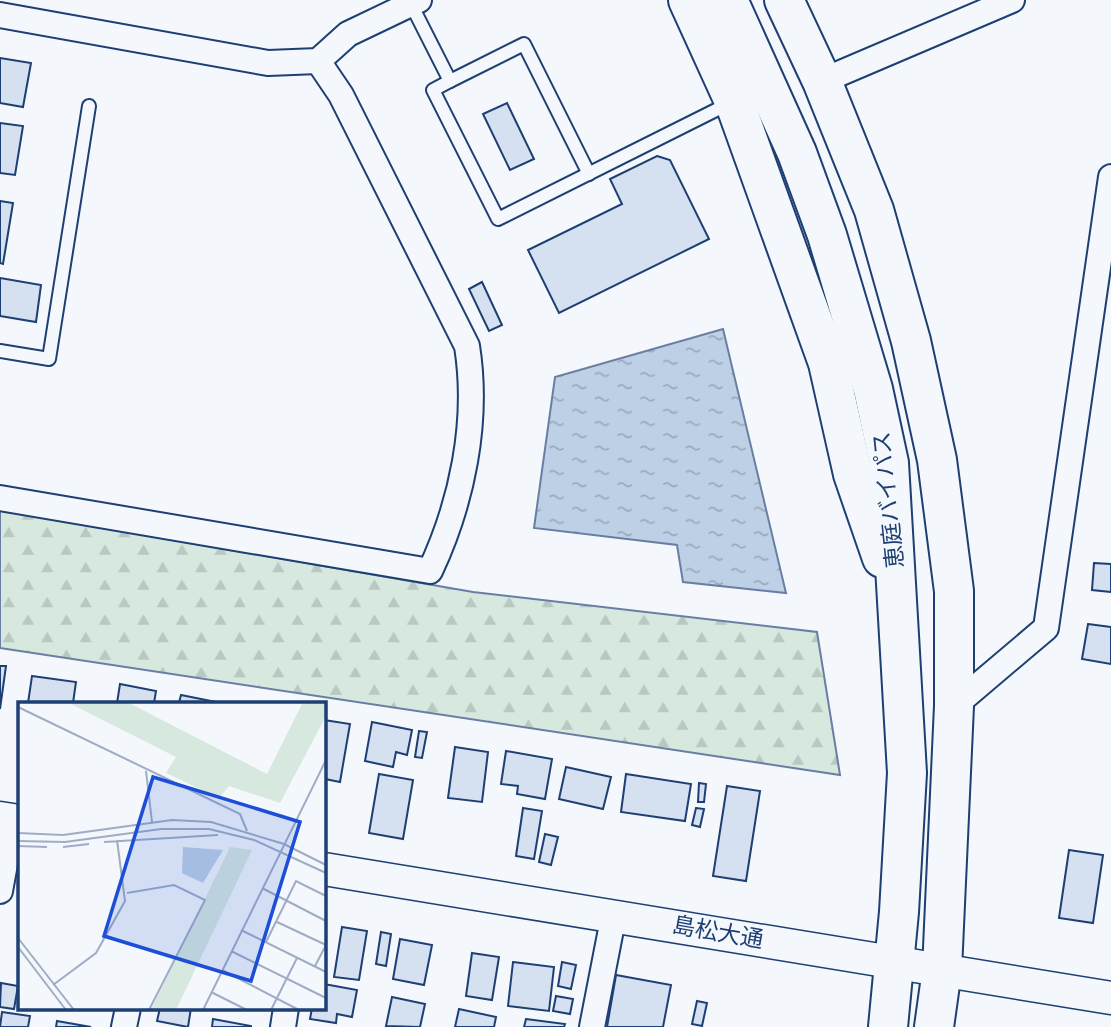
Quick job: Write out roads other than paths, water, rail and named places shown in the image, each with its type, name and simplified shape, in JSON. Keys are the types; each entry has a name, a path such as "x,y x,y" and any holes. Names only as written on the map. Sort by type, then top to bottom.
{"highway":[{"path":"688,0 734,101 828,363 853,474 897,600"},
{"name":"恵庭バイパス","path":"728,0 797,153 827,235 873,389 889,463 907,773 888,1027"},
{"path":"784,0 822,81 874,209 911,341 937,460 954,591 954,706 942,970 934,1027"}],"street":[{"path":"822,81 1012,0"},
{"path":"0,15 268,63 318,61 348,34 415,2"},
{"path":"0,498 430,571 449,530 472,418 474,385 467,346 341,95 318,61"},
{"path":"954,706 1046,628 1111,177"},
{"path":"0,891 11,820"},
{"name":"島松大通","path":"326,869 895,960 1111,998"},
{"path":"592,1027 614,914"}],"lane":[{"path":"415,2 450,81"},
{"path":"589,174 524,44 433,90 498,219 589,174 734,101"},
{"path":"0,351 49,359 89,106"}],"water":[{"path":"723,329 786,593 683,582 677,545 534,528 555,377"}]}
